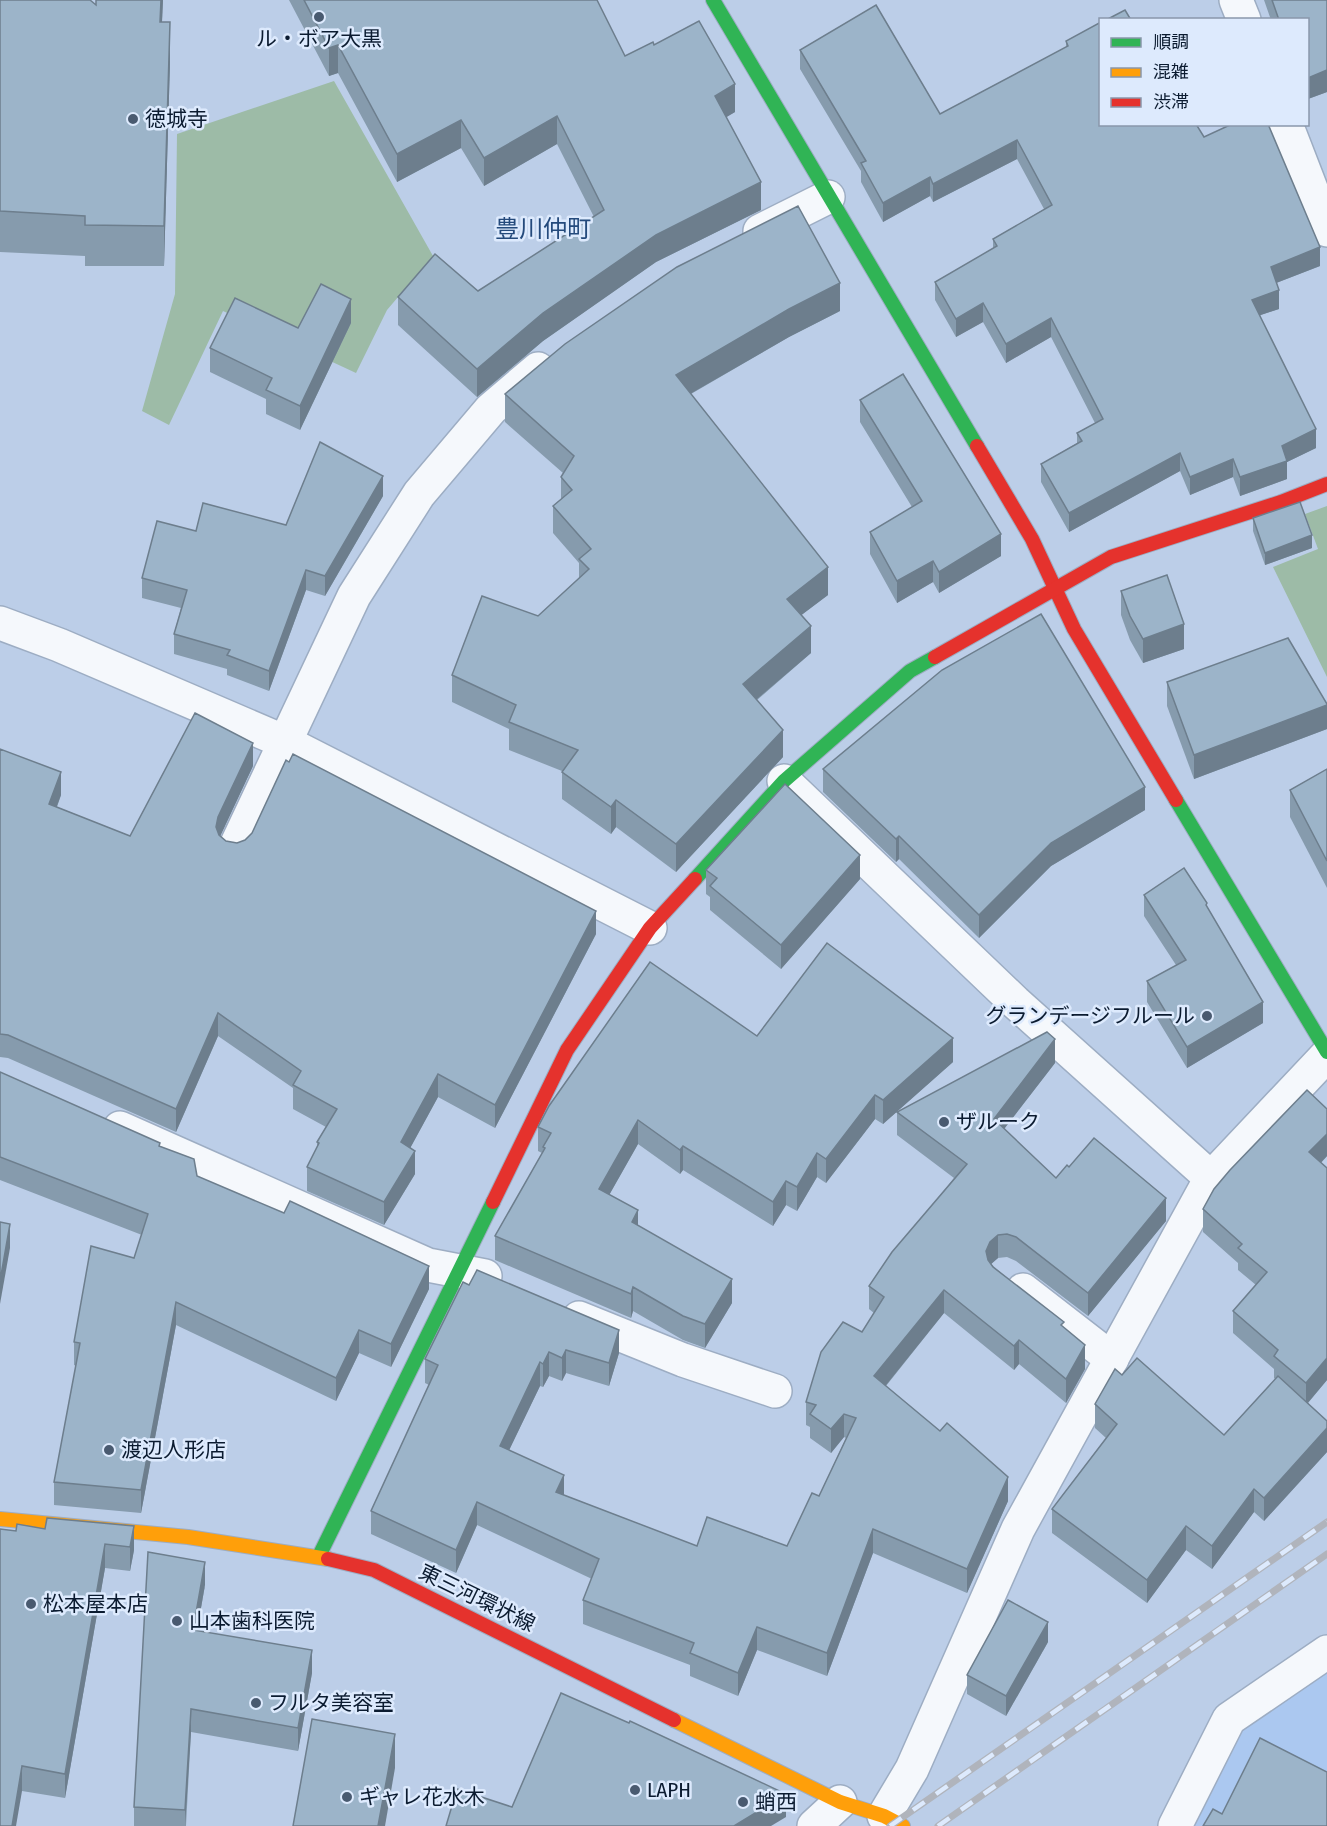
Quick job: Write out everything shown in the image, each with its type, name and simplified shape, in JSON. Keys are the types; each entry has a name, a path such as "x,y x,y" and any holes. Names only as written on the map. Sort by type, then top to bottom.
{"street":[{"path":"713,0 1032,539 1074,629 1327,1054 1211,1178 1018,1529 912,1769 894,1821"},
{"path":"1236,0 1243,18"},
{"path":"1287,126 1327,230"},
{"path":"738,243 828,197"},
{"path":"235,848 273,761 285,742 354,596 419,494 491,409 563,349"},
{"path":"319,1556 567,1050 650,928 784,781 910,672 1111,557 1281,502 1327,484"},
{"path":"0,623 59,645 285,742 650,928"},
{"path":"784,781 1015,1002 1211,1178"},
{"path":"96,1118 428,1265 482,1275 514,1289"},
{"path":"1005,1276 1112,1359"},
{"path":"556,1308 683,1360 775,1391"},
{"name":"東三河環状線","path":"0,1519 206,1538 319,1556 374,1570 840,1802 894,1821"},
{"path":"1175,1826 1229,1719 1327,1652"},
{"path":"814,1826 840,1802"}],"shaded area":[{"path":"1327,1670 1327,1826 1194,1826 1240,1729"}],"green space":[{"path":"334,81 433,256 387,310 356,373 223,311 169,425 142,411 175,294 177,134"},
{"path":"1327,506 1327,677 1273,567 1318,549 1305,514"}],"building":[{"name":"徳城寺","path":"0,0 90,0 96,5 96,0 161,0 160,22 170,22 164,226 85,225 85,216 0,211"},
{"path":"304,0 597,0 625,56 653,42 654,45 699,21 735,84 715,96 761,182 656,235 543,313 477,369 398,297 435,254 478,291 604,210 557,116 484,158 461,120 397,154 338,45 329,48"},
{"path":"1272,0 1327,0 1327,70 1309,78 1309,18 1278,18"},
{"path":"876,5 940,114 1068,46 1066,41 1099,23 1099,126 1197,126 1204,137 1228,126 1269,126 1320,247 1271,267 1279,290 1252,300 1316,429 1282,446 1287,461 1240,477 1233,459 1190,477 1180,453 1069,513 1041,464 1082,441 1077,433 1103,419 1051,318 1006,344 983,303 956,319 935,282 997,246 993,239 1052,205 1017,140 933,184 930,177 883,203 861,163 866,161 800,50"},
{"path":"1125,10 1130,18 1110,18"},
{"path":"798,206 840,283 789,309 676,375 828,567 787,599 811,626 743,684 783,730 676,844 616,800 611,807 562,772 578,750 509,722 516,705 452,675 482,596 538,616 589,569 579,559 591,549 553,506 572,490 561,477 574,456 505,394 565,344 677,267"},
{"path":"321,284 351,299 300,406 266,390 272,378 210,348 235,298 298,328"},
{"path":"903,374 1001,534 939,572 933,561 897,581 870,532 922,501 860,400"},
{"path":"320,442 383,476 325,576 306,570 269,671 227,655 230,650 174,634 187,590 142,578 157,521 196,531 203,503 286,525"},
{"path":"1300,502 1312,535 1265,553 1253,518"},
{"path":"1167,575 1184,624 1143,639 1130,616 1121,591"},
{"path":"1041,614 1145,787 1051,843 979,915 899,836 896,839 823,769 942,670"},
{"path":"1288,638 1327,705 1194,755 1167,682"},
{"path":"195,713 253,743 218,817 216,827 219,835 226,841 237,843 245,840 252,833 286,760 289,762 293,754 596,911 495,1105 438,1074 401,1142 415,1151 384,1202 307,1167 319,1143 317,1142 337,1109 293,1085 301,1071 218,1013 176,1109 8,1035 0,1034 0,749 61,772 49,804 130,836"},
{"path":"1327,769 1327,861 1290,790"},
{"path":"785,784 860,855 781,945 710,886 717,878 706,870"},
{"path":"1184,868 1207,903 1206,905 1263,1002 1187,1047 1147,981 1186,960 1144,895"},
{"path":"827,943 953,1038 883,1100 875,1095 826,1159 817,1153 797,1187 786,1181 773,1202 683,1146 680,1150 638,1120 599,1189 638,1210 632,1222 732,1279 705,1324 683,1316 633,1287 631,1294 495,1236 545,1148 543,1147 551,1133 538,1127 549,1106 650,962 757,1036"},
{"path":"1047,1032 1055,1039 994,1119 1056,1178 1067,1165 1069,1167 1094,1138 1166,1198 1088,1293 1016,1237 1007,1234 998,1235 990,1242 986,1251 993,1267 1064,1322 1061,1325 1085,1345 1066,1379 1019,1340 1014,1346 944,1290 874,1376 940,1431 947,1423 1008,1477 967,1569 873,1529 827,1653 757,1627 738,1673 690,1653 694,1643 583,1600 599,1559 477,1502 456,1550 371,1511 438,1365 425,1359 463,1282 469,1285 477,1270 619,1330 609,1363 566,1350 562,1358 549,1352 543,1364 540,1362 500,1446 564,1475 556,1492 697,1546 707,1517 787,1546 812,1493 819,1496 856,1418 844,1414 831,1429 810,1414 816,1405 806,1402 821,1352 843,1322 862,1332 884,1297 869,1286 892,1252 967,1164 897,1112"},
{"path":"0,1072 160,1143 159,1146 194,1159 197,1176 284,1213 290,1201 429,1266 391,1344 359,1330 336,1378 176,1302 141,1490 54,1482 80,1343 74,1342 91,1246 134,1258 148,1214 0,1157"},
{"path":"1307,1090 1327,1109 1327,1134 1309,1152 1327,1168 1327,1358 1306,1383 1274,1356 1278,1350 1233,1311 1267,1272 1238,1248 1242,1244 1203,1209 1214,1189 1230,1170"},
{"path":"0,1222 10,1224 0,1281"},
{"path":"1137,1358 1224,1435 1278,1376 1327,1421 1327,1428 1264,1498 1254,1489 1212,1546 1186,1526 1147,1580 1052,1509 1117,1424 1095,1404 1115,1369 1122,1375"},
{"path":"47,1518 134,1526 130,1547 105,1544 65,1774 22,1766 12,1826 0,1826 0,1529 16,1531 17,1524 45,1529"},
{"path":"148,1552 205,1562 193,1630 312,1650 298,1728 191,1709 185,1810 134,1807"},
{"path":"1008,1600 1048,1622 1006,1696 967,1675"},
{"path":"561,1693 629,1723 630,1721 786,1794 734,1826 446,1826 457,1789 512,1807"},
{"name":"ギャレ花水木","path":"312,1719 395,1734 378,1826 293,1826"},
{"path":"1260,1738 1327,1772 1327,1826 1203,1826 1213,1809 1222,1814"}],"railway":[{"path":"890,1826 1327,1522"},
{"path":"938,1826 1327,1554"}],"traffic: fast":[{"path":"713,0 977,446"},
{"path":"695,879 784,781 910,671 935,657"},
{"path":"1176,800 1327,1052"},
{"path":"319,1556 493,1202"}],"traffic: slow":[{"path":"0,1519 188,1537 328,1559"},
{"path":"674,1720 840,1802 884,1816 903,1826"}],"traffic: jam":[{"path":"977,446 1032,539 1074,629 1176,800"},
{"path":"935,657 1111,557 1281,502 1327,484"},
{"path":"493,1202 567,1050 650,928 695,879"},
{"path":"328,1559 374,1570 674,1720"}],"place":[{"name":"ル・ボア大黒","path":"319,17"},
{"name":"徳城寺","path":"133,119"},
{"name":"グランデージフルール","path":"1207,1016"},
{"name":"ザルーク","path":"944,1122"},
{"name":"渡辺人形店","path":"109,1450"},
{"name":"松本屋本店","path":"31,1604"},
{"name":"山本歯科医院","path":"177,1621"},
{"name":"フルタ美容室","path":"256,1703"},
{"name":"LAPH","path":"635,1790"},
{"name":"ギャレ花水木","path":"347,1797"},
{"name":"蛸西","path":"743,1802"}],"district":[{"name":"豊川仲町","path":"543,229"}]}
